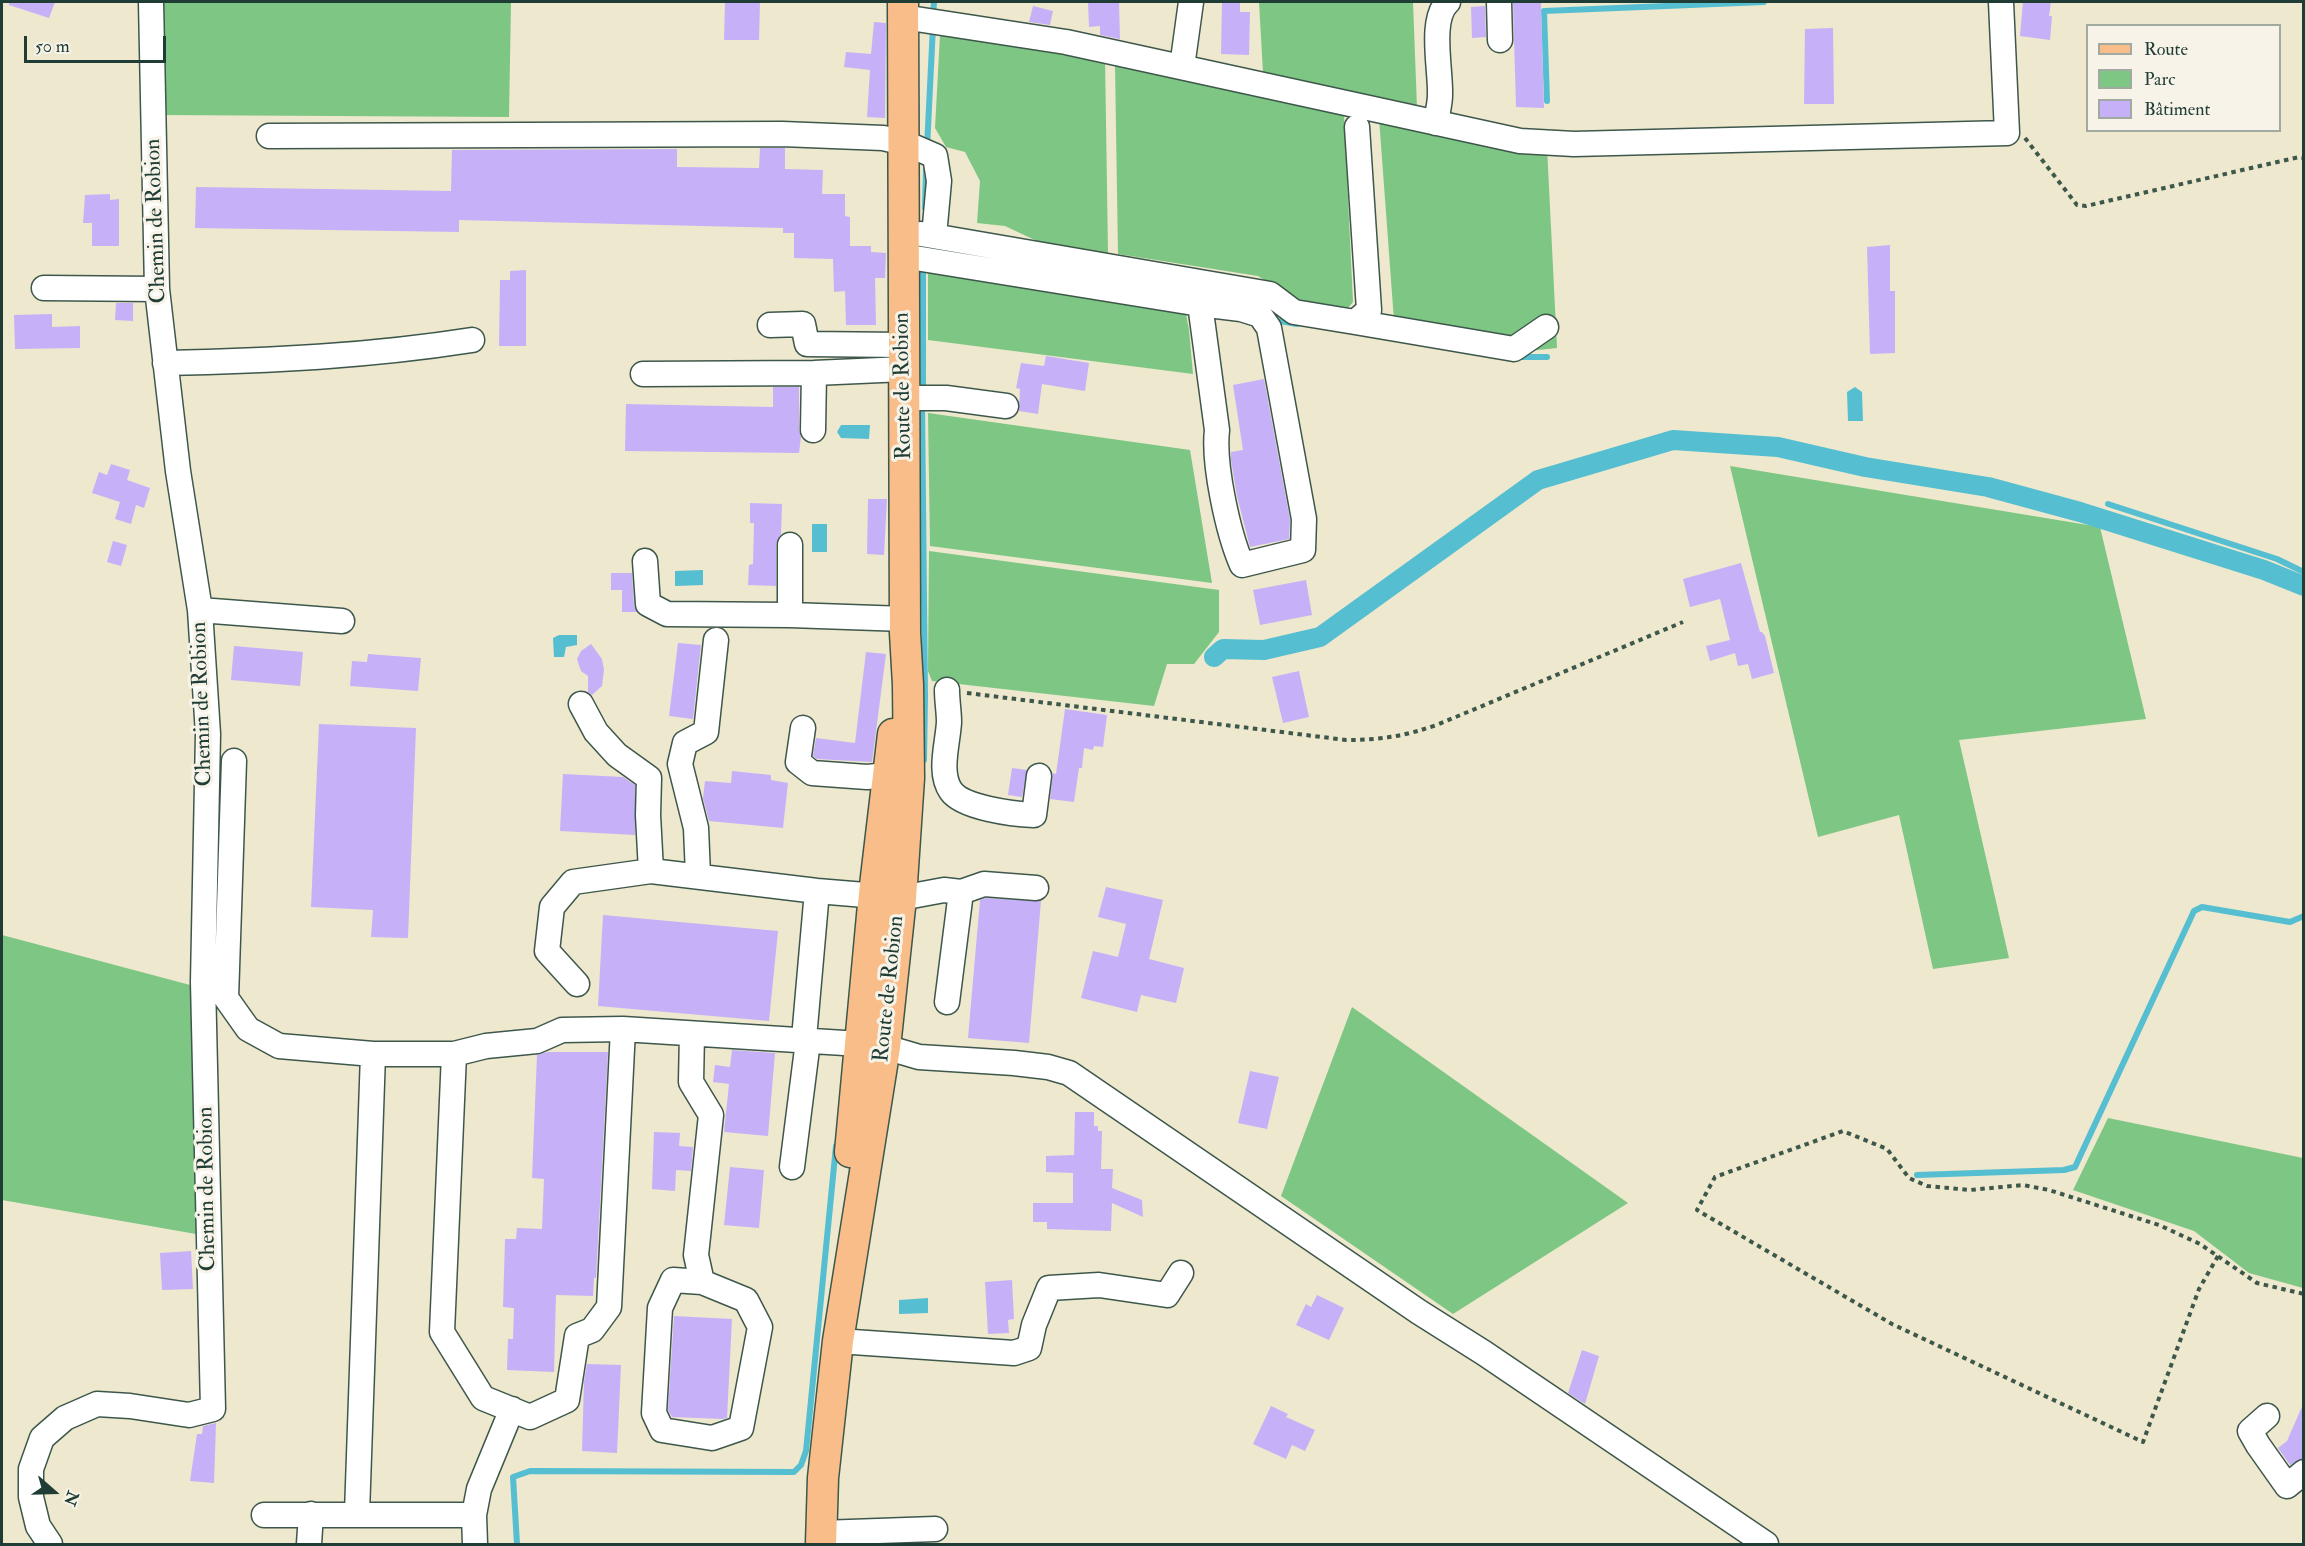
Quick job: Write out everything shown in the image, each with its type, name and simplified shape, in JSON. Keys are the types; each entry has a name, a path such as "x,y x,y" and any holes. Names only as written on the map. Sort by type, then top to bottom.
{"main road":[{"name":"Route de Robion","path":"821,1539 824,1478 838,1341 847,1181 873,1046 869,952 887,896 909,778 905,626 903,245 910,10"},
{"name":"Route de Robion","path":"838,1341 868,1161 873,1046 887,896 888,776 905,626"}],"street":[{"name":"Chemin de Robion","path":"50,1545 38,1526 33,1507 31,1469 42,1438 65,1418 97,1404 130,1406 189,1415 213,1408 203,982 208,734 200,609 178,471 157,289 151,2"},
{"path":"1182,68 1191,2"},
{"path":"1436,123 1440,95 1438,21 1443,6 1448,2"},
{"path":"1499,2 1500,40"},
{"path":"910,10 1520,141 1575,144 2007,133 2001,2"},
{"path":"1355,322 1369,310 1357,127"},
{"path":"269,136 782,134 905,140 935,156 939,181 934,236"},
{"path":"903,245 934,236 1270,294 1294,312 1515,349 1546,327"},
{"path":"903,245 1200,304 1241,309 1260,315 1269,328 1304,519 1303,550 1242,565 1226,511 1215,447 1217,430 1200,304"},
{"path":"44,288 157,289"},
{"path":"770,325 802,324 807,344 904,371 946,398 1006,406"},
{"path":"165,363 300,358 415,349 472,340"},
{"path":"643,374 904,371"},
{"path":"813,430 814,373"},
{"path":"790,544 790,615"},
{"path":"645,561 648,604 667,614 790,615 905,626"},
{"path":"200,609 342,621"},
{"path":"698,876 696,828 680,764 686,743 706,732 716,640"},
{"path":"947,690 949,723 945,773 951,791 968,803 1018,814 1034,815 1039,776"},
{"path":"580,704 596,732 617,754 649,778 651,871"},
{"path":"803,728 798,762 812,773 867,777 888,776"},
{"path":"234,760 226,998 248,1029 279,1046 373,1054 454,1054 486,1046 537,1041 562,1030 622,1029 692,1034 807,1034 919,1057 1014,1062 1070,1073 1766,1545"},
{"path":"577,984 547,951 552,907 573,882 651,871 817,891 887,896 944,890 961,892 984,884 1036,888"},
{"path":"792,1167 807,1034 817,891"},
{"path":"946,1002 961,892"},
{"path":"454,1054 442,1332 483,1398 530,1417 567,1400 577,1336 592,1330 609,1307 622,1029"},
{"path":"692,1034 691,1082 711,1115 696,1255 702,1282"},
{"path":"357,1513 373,1054"},
{"path":"838,1341 1014,1353 1029,1348 1034,1325 1049,1288 1099,1285 1167,1295 1181,1273"},
{"path":"673,1280 702,1282 746,1300 760,1327 741,1428 712,1438 662,1430 654,1413 660,1308 673,1280"},
{"path":"475,1545 474,1515 479,1489 512,1410"},
{"path":"2266,1416 2250,1431 2258,1446 2287,1486 2304,1472"},
{"path":"264,1515 357,1513 474,1515"},
{"path":"309,1545 311,1514"},
{"path":"821,1539 935,1529"}],"path":[{"path":"2007,133 2028,139 2077,205 2086,206 2304,158"},
{"path":"947,690 1346,740 1377,740 1409,735 1439,724 1683,622"},
{"path":"2218,1257 2199,1289 2143,1442 1892,1324 1697,1209 1715,1177 1843,1131 1887,1149 1909,1178 1928,1186 1970,1190 2023,1185 2049,1190 2158,1225 2200,1244 2257,1283 2304,1294"}],"green space":[{"path":"157,2 511,2 509,117 160,115"},
{"path":"1259,2 1413,2 1417,108 1263,73"},
{"path":"940,35 1029,41 1105,57 1108,253 1054,249 1005,226 977,223 980,181 965,152 946,147 935,128"},
{"path":"1115,65 1344,114 1353,302 1348,308 1339,311 1314,307 1258,276 1118,254"},
{"path":"1379,118 1547,147 1557,348 1511,353 1395,334"},
{"path":"928,273 1185,308 1193,374 928,340"},
{"path":"928,413 1190,450 1212,583 930,546"},
{"path":"1730,466 2100,527 2146,719 1959,740 2009,958 1933,969 1899,815 1818,837"},
{"path":"929,551 1219,590 1219,632 1194,664 1167,664 1154,706 932,681 928,671"},
{"path":"2,935 194,986 196,1234 2,1200"},
{"path":"1352,1007 1628,1203 1453,1314 1281,1196"},
{"path":"2108,1118 2303,1158 2303,1288 2249,1273 2194,1231 2073,1190"}],"water":[{"path":"1855,387 1862,392 1863,421 1848,421 1847,392"},
{"path":"841,425 870,425 869,439 841,438 837,432"},
{"path":"812,524 827,524 827,552 812,552"},
{"path":"703,570 703,585 675,586 675,571"},
{"path":"559,635 577,635 577,645 566,647 564,657 554,657 553,638"},
{"path":"928,1298 928,1313 899,1314 899,1300"}],"building":[{"path":"9,2 55,2 49,18 9,5"},
{"path":"725,2 760,2 759,40 724,40"},
{"path":"1088,2 1119,2 1120,39 1100,35 1100,26 1089,27"},
{"path":"1222,2 1240,2 1240,12 1250,12 1249,55 1221,54"},
{"path":"2023,2 2051,2 2050,40 2020,36"},
{"path":"1513,3 1541,3 1544,108 1516,107"},
{"path":"1033,6 1053,11 1050,25 1029,22"},
{"path":"1485,6 1486,37 1472,38 1471,7"},
{"path":"874,22 886,23 885,118 867,117 870,70 844,67 846,52 871,54"},
{"path":"1833,28 1834,104 1804,104 1805,29"},
{"path":"760,148 785,148 785,169 823,170 822,194 845,194 845,216 850,217 850,246 871,246 871,252 886,253 885,278 875,278 876,325 846,325 845,291 834,292 833,259 794,258 794,233 783,233 783,228 459,220 459,232 195,228 196,187 451,191 452,150 677,149 677,167 759,168"},
{"path":"110,194 110,200 119,199 119,246 92,246 92,223 83,223 85,195"},
{"path":"1890,245 1890,291 1895,291 1895,353 1870,354 1867,247"},
{"path":"526,270 526,346 499,346 500,280 510,280 510,271"},
{"path":"116,303 133,303 133,321 115,320"},
{"path":"52,314 52,327 80,326 80,348 15,349 14,315"},
{"path":"1046,356 1089,363 1085,391 1042,384 1038,414 1019,411 1020,389 1016,388 1021,363 1044,366"},
{"path":"1264,379 1290,520 1289,539 1250,547 1237,496 1231,460 1231,452 1243,450 1233,385"},
{"path":"773,387 799,387 801,437 799,453 625,451 626,404 773,407"},
{"path":"111,464 130,470 127,480 150,488 144,508 136,505 131,524 115,519 120,502 92,493 99,472 107,475"},
{"path":"868,499 887,499 884,555 867,554"},
{"path":"750,503 782,504 781,534 776,545 776,586 748,585 749,565 753,564 754,523 750,523"},
{"path":"113,541 127,545 121,566 107,562"},
{"path":"1741,563 1760,632 1765,636 1774,673 1752,679 1748,664 1738,666 1735,653 1710,661 1706,646 1730,640 1720,599 1690,607 1683,579"},
{"path":"611,573 632,573 634,605 637,612 622,612 622,590 611,590"},
{"path":"1306,580 1312,615 1260,625 1253,590"},
{"path":"678,643 701,645 693,719 669,716"},
{"path":"591,644 602,659 604,670 602,686 592,695 588,692 588,676 581,671 577,659 581,651"},
{"path":"234,646 303,652 300,686 231,680"},
{"path":"866,652 886,654 872,762 817,759 813,756 816,738 855,743"},
{"path":"368,654 421,658 418,691 350,686 352,661 367,662"},
{"path":"1299,671 1309,717 1283,723 1272,677"},
{"path":"1065,709 1107,715 1103,747 1094,746 1093,750 1084,748 1074,802 1050,799 1053,773 1056,774"},
{"path":"319,724 416,728 408,938 371,937 373,910 311,907"},
{"path":"1012,768 1027,770 1022,797 1008,795"},
{"path":"732,771 771,775 771,780 788,783 783,828 709,821 703,798 705,781 731,783"},
{"path":"563,774 623,777 635,785 635,835 560,831"},
{"path":"1106,887 1163,900 1149,959 1184,968 1176,1003 1141,995 1137,1012 1081,998 1093,951 1118,957 1126,924 1098,917"},
{"path":"986,898 1041,901 1029,1043 968,1038 980,900"},
{"path":"603,915 778,931 769,1021 598,1006"},
{"path":"732,1050 775,1053 768,1136 724,1132 729,1084 713,1082 715,1065 730,1067"},
{"path":"548,1052 608,1052 596,1278 594,1278 593,1296 556,1295 554,1372 507,1370 508,1339 513,1339 514,1308 503,1307 505,1239 516,1239 517,1228 542,1229 544,1179 532,1178 537,1055"},
{"path":"1250,1071 1279,1077 1267,1129 1238,1123"},
{"path":"1075,1112 1094,1112 1094,1126 1098,1126 1098,1131 1102,1131 1101,1169 1113,1169 1112,1188 1142,1200 1143,1217 1112,1203 1111,1231 1047,1229 1047,1222 1033,1222 1033,1203 1073,1203 1073,1173 1046,1172 1046,1156 1074,1155"},
{"path":"654,1132 680,1133 679,1146 693,1147 691,1171 676,1170 675,1191 652,1189"},
{"path":"730,1167 764,1170 759,1228 724,1225"},
{"path":"191,1251 193,1289 162,1290 160,1253"},
{"path":"1012,1280 1014,1319 1008,1320 1009,1333 988,1334 985,1282"},
{"path":"1317,1295 1344,1308 1329,1340 1296,1325 1306,1304 1311,1307"},
{"path":"674,1316 732,1319 727,1418 672,1417 668,1410"},
{"path":"1582,1350 1599,1356 1585,1404 1568,1393"},
{"path":"587,1364 621,1365 617,1453 582,1451 584,1382"},
{"path":"2304,1402 2304,1458 2290,1465 2278,1448 2287,1441"},
{"path":"1271,1406 1288,1414 1286,1417 1315,1430 1305,1451 1292,1445 1286,1459 1253,1444"},
{"path":"216,1423 214,1483 190,1481 197,1434 202,1434 203,1426"}],"waterway":[{"path":"933,16 934,2"},
{"path":"1547,101 1544,11 1764,2"},
{"path":"927,148 933,26"},
{"path":"925,208 926,170"},
{"path":"923,266 923,394"},
{"path":"1280,321 1297,324"},
{"path":"1515,357 1547,357"},
{"path":"922,404 924,760"},
{"path":"1214,657 1223,649 1264,650 1320,637 1538,480 1673,440 1778,447 1865,467 1988,487 2080,512 2264,570 2304,586"},
{"path":"2108,504 2277,559 2304,572"},
{"path":"1917,1175 2064,1170 2075,1167 2194,911 2202,907 2290,922 2304,916"},
{"path":"517,1544 513,1477 530,1471 794,1472 801,1465 806,1451 836,1146"}]}
